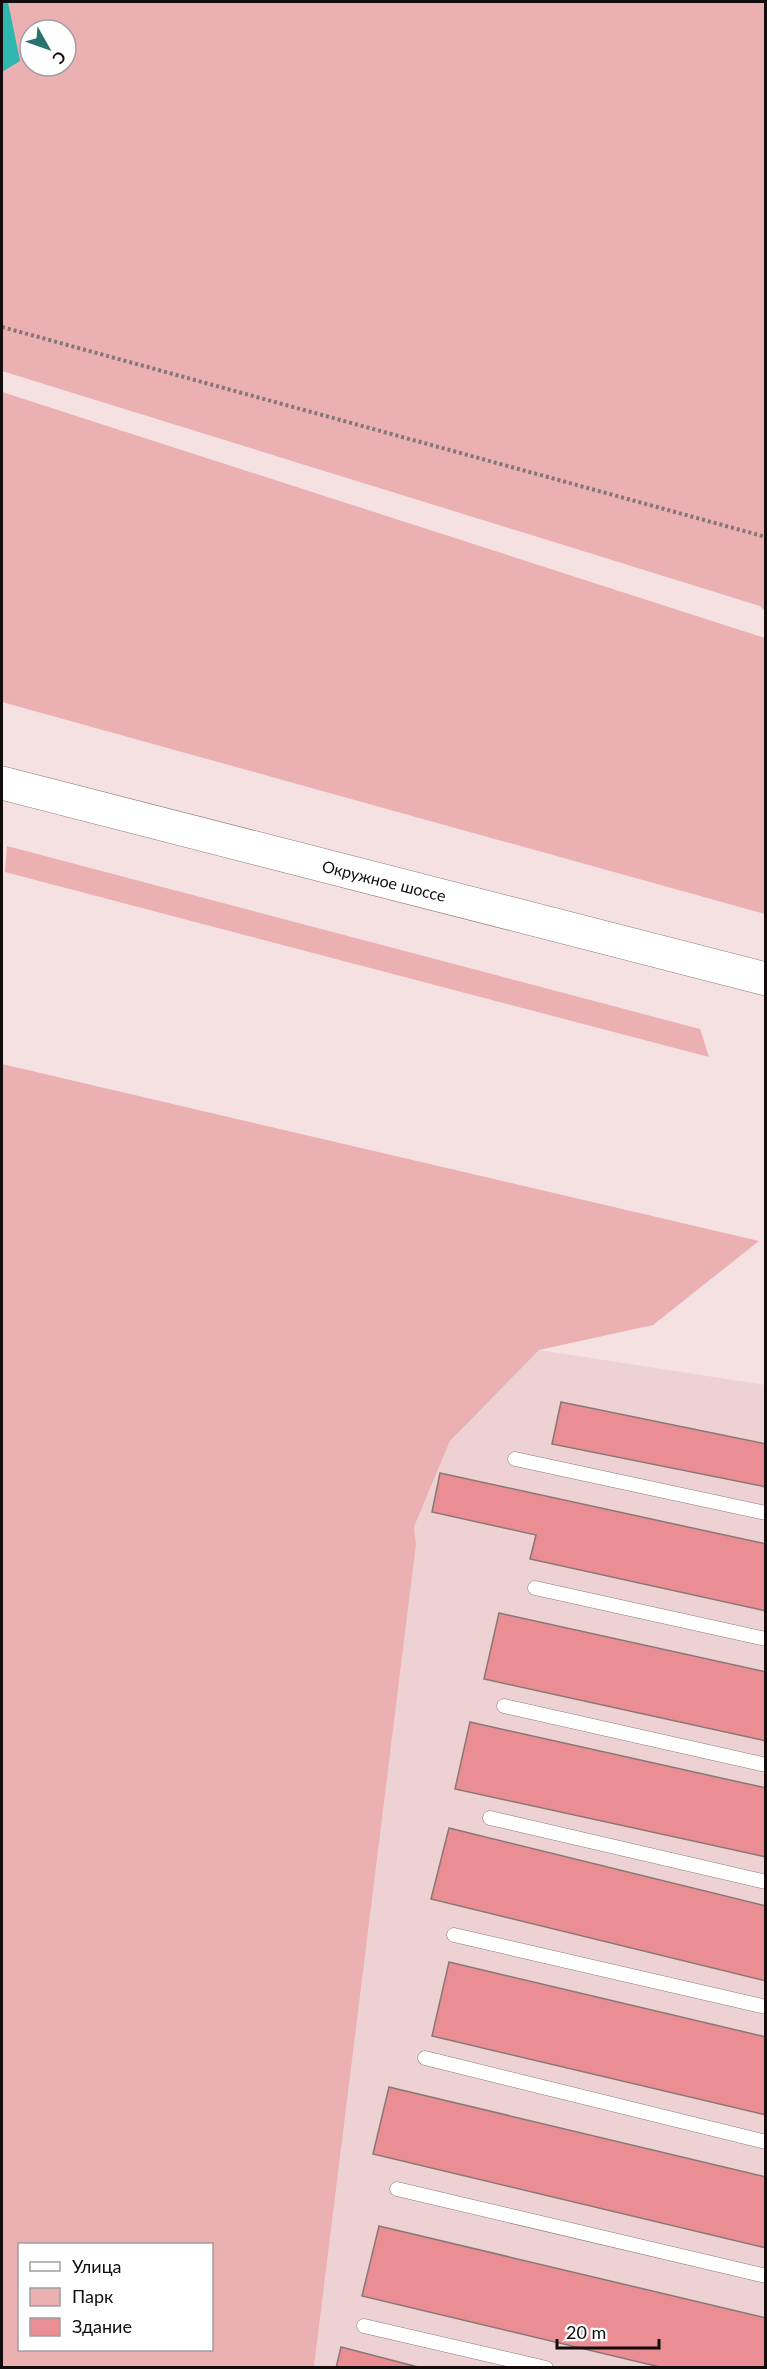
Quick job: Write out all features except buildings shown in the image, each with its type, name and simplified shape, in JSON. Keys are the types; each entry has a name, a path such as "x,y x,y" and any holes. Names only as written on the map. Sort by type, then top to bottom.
{"main road":[{"name":"Окружное шоссе","path":"2,783 765,979"}],"lane":[{"path":"515,1459 765,1513"},
{"path":"535,1588 765,1639"},
{"path":"504,1706 765,1765"},
{"path":"490,1818 765,1882"},
{"path":"454,1935 765,2007"},
{"path":"425,2058 765,2142"},
{"path":"397,2189 765,2276"},
{"path":"364,2326 546,2367"}],"path":[{"path":"2,327 765,537"}],"shaded area":[{"path":"539,1350 765,1385 765,2367 314,2368 416,1545 414,1527 450,1441"}],"green space":[{"path":"8,2 765,2 765,611 760,606 2,371 2,72 18,61 18,78 78,78 78,18 18,18 18,55"},
{"path":"2,392 765,638 765,914 2,702"},
{"path":"7,846 700,1029 709,1057 5,872"},
{"path":"2,1064 759,1241 653,1325 539,1350 450,1441 414,1527 416,1545 314,2367 2,2367"}],"water":[{"path":"2,2 8,2 18,51 18,62 2,72"}]}
